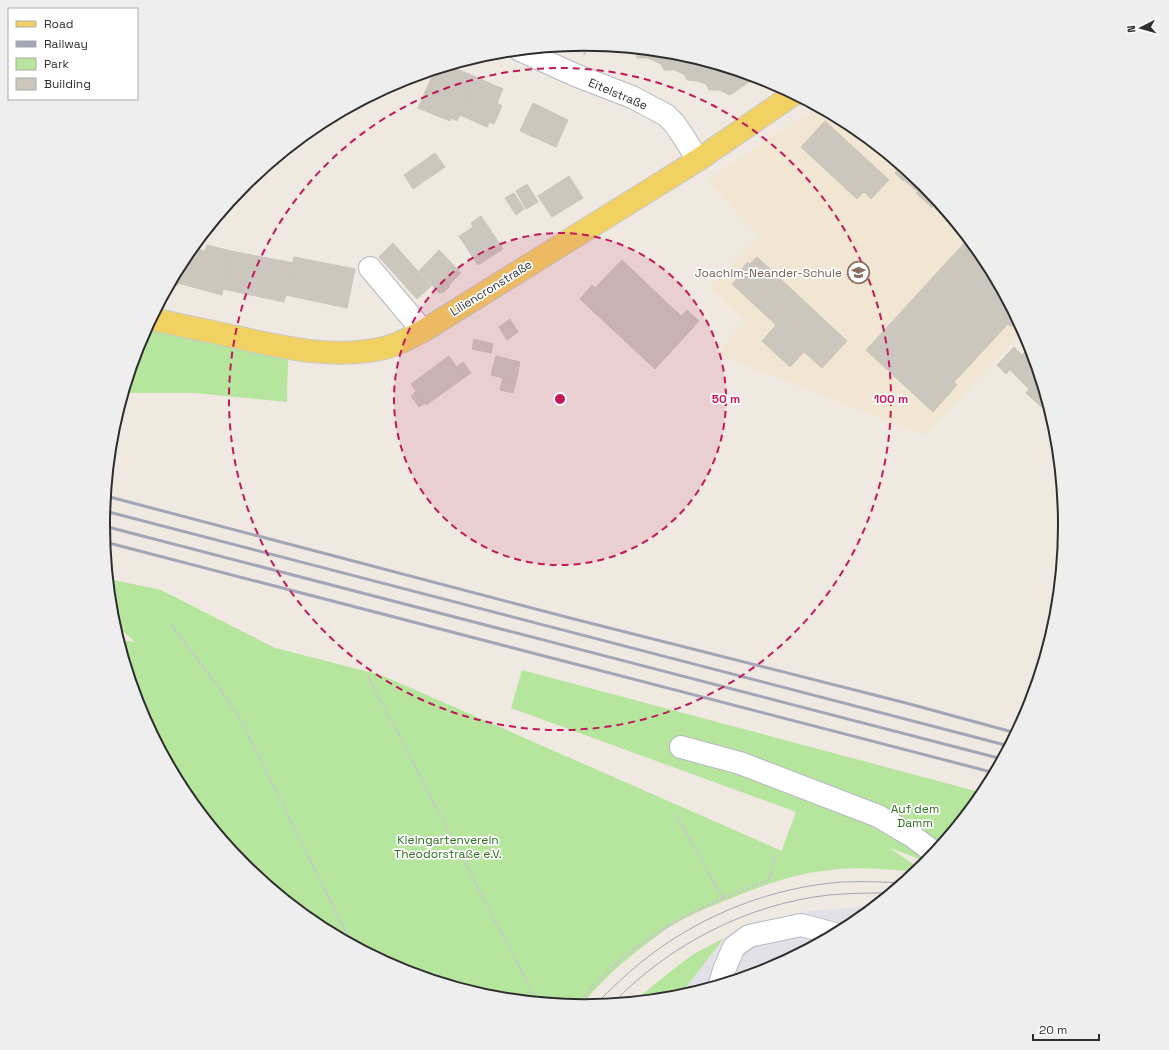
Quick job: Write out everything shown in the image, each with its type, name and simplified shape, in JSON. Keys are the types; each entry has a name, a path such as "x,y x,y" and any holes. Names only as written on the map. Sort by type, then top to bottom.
{"main road":[{"name":"Liliencronstraße","path":"157,320 287,348 327,353 367,352 386,348 423,331 698,160 789,98"}],"street":[{"name":"Eitelstraße","path":"529,54 575,76 632,97 666,114 684,136 698,160"},
{"path":"370,268 423,331"},
{"path":"681,747 740,763 878,816 912,836 930,849"},
{"path":"722,979 734,947 749,936 801,925 826,932"}],"path":[{"path":"171,625 221,690 244,726 348,935"},
{"path":"368,676 534,996"},
{"path":"675,813 723,898"},
{"path":"582,999 606,973 635,948 658,931 695,910 769,880 776,854"}],"shaded area":[{"name":"Joachim-Neander-Schule","path":"813,110 848,131 873,149 920,190 941,212 961,236 979,262 1010,315 1019,336 925,435 716,354 746,321 709,288 759,236 707,180"},
{"path":"865,907 821,935 766,963 737,974 685,988 724,938 760,923 807,911"}],"green space":[{"path":"152,331 288,358 287,402 195,393 130,393"},
{"name":"Kleingartenverein Theodorstraße e.V.","path":"114,580 161,590 275,648 381,675 782,851 796,812 511,708 522,670 977,791 961,814 920,860 890,848 914,865 908,871 870,868 835,869 813,872 773,882 716,904 678,922 641,948 613,971 587,999 553,998 492,990 432,974 375,950 321,919 296,901 249,860 208,814 190,788 159,735 136,677 125,641 135,642 123,631"},
{"path":"724,938 685,988 641,996 666,975 692,955"}],"building":[{"path":"636,54 664,58 661,64 648,58 637,58"},
{"path":"664,58 725,72 730,95 719,90 709,90 706,84 687,80 685,75 675,70 664,70 661,64"},
{"path":"456,69 476,77 457,121 451,118 450,121 418,108 432,76"},
{"path":"725,72 750,81 730,95"},
{"path":"476,77 503,89 497,103 502,106 494,124 489,122 487,127 460,115"},
{"path":"533,103 568,120 556,147 520,131"},
{"path":"825,121 889,180 871,199 864,192 857,199 801,147"},
{"path":"435,153 445,167 413,189 404,175"},
{"path":"898,170 920,190 946,218 933,206 932,208 916,193 918,192 895,173"},
{"path":"569,176 583,198 552,217 538,196"},
{"path":"527,184 538,202 526,209 516,191"},
{"path":"514,193 524,209 516,215 505,198"},
{"path":"481,216 503,249 478,265 459,236 473,227 471,223"},
{"path":"946,218 953,227 945,220"},
{"path":"965,242 995,288 1014,324 1011,327 1008,324 954,382 957,385 933,412 866,350"},
{"path":"393,243 431,286 417,299 379,257"},
{"path":"207,245 231,251 222,295 178,283 178,285 176,284 199,249 205,251"},
{"path":"439,250 461,273 444,292 439,293 419,271"},
{"path":"231,251 293,263 284,302 223,289"},
{"path":"294,257 355,269 347,308 286,295"},
{"path":"757,257 847,341 822,368 804,352 790,367 762,341 776,325 732,284 744,271 742,269 748,262 750,264"},
{"path":"622,260 681,316 687,310 699,321 655,369 580,299 592,285 595,288"},
{"path":"510,319 518,332 507,340 499,327"},
{"path":"474,339 493,344 491,353 472,349"},
{"path":"1014,347 1022,355 1006,374 997,365"},
{"path":"1025,352 1044,409 1026,393 1029,389 1009,369"},
{"path":"449,356 464,378 426,405 411,384"},
{"path":"496,356 520,362 516,381 491,375"},
{"path":"463,362 471,373 464,378 456,367"},
{"path":"503,377 516,381 513,393 500,390"},
{"path":"416,391 425,403 419,407 411,396"}],"tram line":[{"path":"602,998 649,956 670,941 716,915 740,905 790,890 816,885 842,882 895,883"},
{"path":"618,998 659,962 712,930 740,918 769,907 799,900 837,894 883,893"}],"railway":[{"path":"112,498 570,618 906,703 1011,732"},
{"path":"111,513 1005,745"},
{"path":"110,528 997,758"},
{"path":"111,544 989,771"}],"place":[{"name":"Joachim-Neander-Schule","path":"858,273"}],"park label":[{"name":"Auf dem Damm","path":"915,816"}]}
